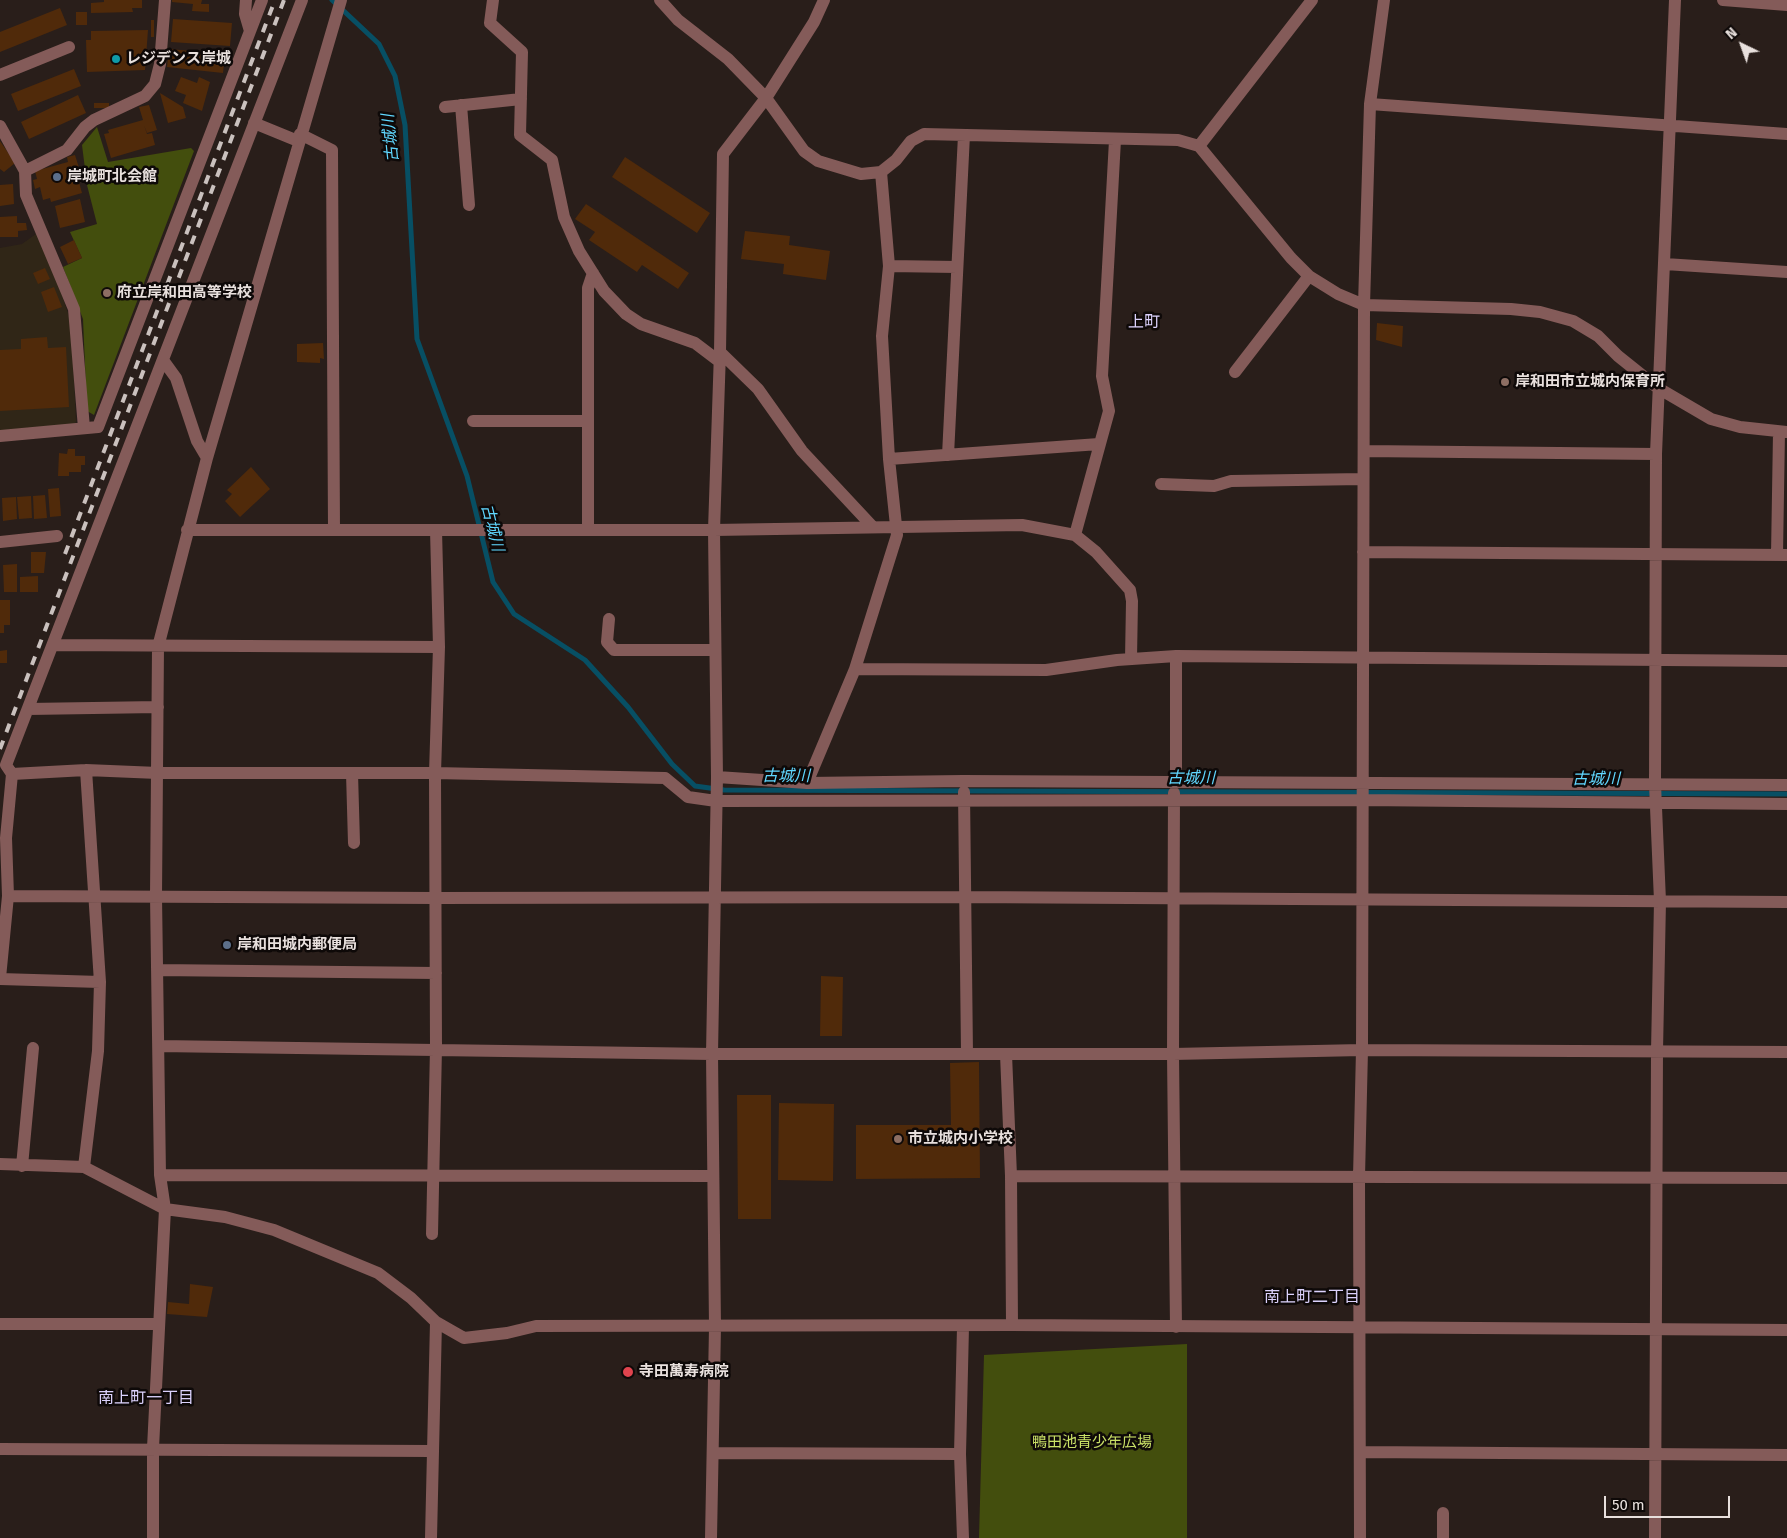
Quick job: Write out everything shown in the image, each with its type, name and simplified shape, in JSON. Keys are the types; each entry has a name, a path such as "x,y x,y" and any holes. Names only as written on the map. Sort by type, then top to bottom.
{"street":[{"path":"25,171 67,150 84,127 94,120 145,96 155,84 160,64 165,0"},
{"path":"246,0 245,14 250,31"},
{"path":"0,436 98,427 262,0"},
{"path":"100,982 0,978 8,896 6,838 12,774 6,765 302,0"},
{"path":"493,0 490,23 522,52 520,135 536,145 552,160 564,217 579,251 604,291 626,314 640,324 695,343 720,357 758,389 802,451 872,526"},
{"path":"660,0 678,20 728,59 766,98 804,151 818,161 861,174 881,172 896,160 911,141 924,134 1178,140 1199,146 1290,258 1309,276 1338,294 1364,305 1511,309 1540,312 1573,320 1598,336 1618,356 1658,388 1711,419 1740,427 1783,432 1782,555 1363,552"},
{"path":"712,1538 715,1327 712,1054 716,800 714,530 720,357 723,154 766,98 814,22 824,0"},
{"path":"1199,146 1312,0"},
{"path":"1360,1538 1359,1177 1362,1050 1364,305 1370,104 1384,0"},
{"path":"1655,1538 1656,1051 1660,901 1655,784 1656,454 1675,0"},
{"path":"1723,0 1787,5"},
{"path":"152,1538 152,1448 165,1209 160,1175 156,896 158,647 207,458 299,138 341,2"},
{"path":"0,76 69,47"},
{"path":"445,107 521,99"},
{"path":"1370,104 1670,124 1787,134"},
{"path":"461,105 470,206"},
{"path":"254,123 332,150 334,529"},
{"path":"0,126 25,171 26,196 74,309 84,428"},
{"path":"948,455 964,135"},
{"path":"1075,535 1109,411 1102,376 1115,140"},
{"path":"807,783 855,669 897,535 889,459 882,336 890,266 881,172"},
{"path":"1665,264 1787,272"},
{"path":"890,266 957,267"},
{"path":"588,530 588,288 593,273"},
{"path":"1236,372 1309,276"},
{"path":"163,360 176,378 197,441 207,458"},
{"path":"473,421 588,421"},
{"path":"889,459 1099,444"},
{"path":"1364,451 1656,454"},
{"path":"1161,484 1214,486 1231,481 1364,479"},
{"path":"187,530 714,530 1022,525 1075,535 1096,552 1130,590 1132,601 1132,659"},
{"path":"432,1234 436,1048 435,773 439,647 436,530"},
{"path":"0,542 57,536"},
{"path":"609,619 607,642 614,650 715,650"},
{"path":"53,645 439,647"},
{"path":"855,669 1046,670 1132,659 1176,656 1787,661"},
{"path":"1176,656 1172,1054 1176,1327"},
{"path":"28,709 158,707"},
{"path":"12,774 86,770 158,773 435,773 665,778 688,797 716,800 1362,800 1787,804"},
{"path":"84,1167 98,1051 100,982 96,898 86,770"},
{"path":"352,773 354,843"},
{"path":"716,778 807,783 963,781 1362,785 1787,785"},
{"path":"963,781 965,800 967,1054"},
{"path":"8,896 96,898 156,896 436,898 965,897 1362,901 1787,902"},
{"path":"157,970 436,973"},
{"path":"159,1046 436,1048 712,1054 1172,1054 1362,1050 1787,1052"},
{"path":"22,1166 33,1048"},
{"path":"1006,1054 1011,1176 1012,1325"},
{"path":"0,1164 84,1167 165,1209 225,1217 274,1230 378,1273 412,1298 436,1322 464,1338 507,1333 536,1326 963,1327 1012,1325 1787,1330"},
{"path":"160,1175 434,1177 713,1176"},
{"path":"1011,1176 1787,1178"},
{"path":"431,1538 436,1322"},
{"path":"0,1324 158,1324"},
{"path":"963,1327 960,1454 963,1538"},
{"path":"0,1449 152,1448 432,1451"},
{"path":"713,1452 960,1454"},
{"path":"1361,1452 1787,1455"},
{"path":"1443,1513 1443,1538"}],"shaded area":[{"path":"36,234 55,275 71,322 76,422 68,430 0,433 0,248 22,244"}],"green space":[{"name":"府立岸和田高等学校","path":"97,127 108,162 191,148 194,151 94,415 87,411 83,319 63,267 82,258 70,232 97,224 87,185 82,145"},
{"name":"鴨田池青少年広場","path":"1187,1344 1187,1538 979,1538 984,1355"}],"building":[{"path":"104,0 142,0 142,8 132,8 133,12 91,13 91,3 104,2"},
{"path":"172,0 202,0 201,4 209,4 209,12 192,11 193,4 172,2"},
{"path":"60,8 67,25 0,52 0,32"},
{"path":"76,12 87,12 87,25 76,25"},
{"path":"173,19 232,23 230,46 171,42"},
{"path":"151,20 154,20 154,37 151,37"},
{"name":"レジデンス岸城","path":"148,30 145,70 87,72 86,40 91,40 91,31"},
{"path":"169,49 225,54 223,73 167,67"},
{"path":"74,69 81,86 18,111 11,94"},
{"path":"181,77 197,83 199,77 210,82 202,111 183,103 186,95 175,91"},
{"path":"160,93 183,107 186,118 168,123"},
{"path":"78,95 86,113 29,139 21,122"},
{"path":"94,103 109,103 109,108 94,108"},
{"path":"149,105 157,130 147,133 144,125 147,134 152,133 155,145 111,158 104,134 109,133 108,130 143,120 139,107"},
{"path":"0,141 15,163 4,172 0,169"},
{"name":"岸城町北会館","path":"75,155 81,174 77,175 82,193 51,202 50,198 43,200 40,187 35,189 33,180 37,179 35,171 68,162 67,157"},
{"path":"625,157 710,213 697,233 612,177"},
{"path":"13,184 14,204 0,206 0,185"},
{"path":"80,199 85,222 60,228 55,206"},
{"path":"586,204 689,273 678,289 642,265 637,272 589,240 595,232 575,219"},
{"path":"17,216 17,223 26,223 27,230 18,231 18,237 0,237 0,217"},
{"path":"745,231 790,236 789,245 830,251 826,280 783,274 784,264 741,259"},
{"path":"74,240 82,258 68,264 60,247"},
{"path":"45,268 50,279 38,284 33,273"},
{"path":"54,287 62,307 48,312 41,292"},
{"path":"1377,323 1403,326 1402,347 1376,340"},
{"path":"47,337 48,348 66,347 69,407 0,411 0,350 21,349 21,339"},
{"path":"323,343 324,359 320,358 320,363 297,362 297,344"},
{"path":"68,449 75,449 75,456 85,456 85,465 81,465 81,472 69,472 69,476 58,476 59,453 67,454"},
{"path":"251,467 270,489 240,517 225,501 232,494 227,490"},
{"path":"59,488 61,516 50,517 48,489"},
{"path":"45,495 47,518 34,519 33,496"},
{"path":"31,496 32,518 19,519 17,497"},
{"path":"16,497 17,519 3,521 2,498"},
{"path":"31,552 46,552 44,573 31,573"},
{"path":"17,564 17,592 4,592 3,565"},
{"path":"38,576 38,592 20,592 20,577"},
{"path":"0,600 10,600 10,625 4,625 4,633 0,633"},
{"path":"7,650 7,663 0,663 0,651"},
{"path":"821,976 843,977 842,1036 820,1036"},
{"path":"979,1062 980,1178 856,1179 856,1125 951,1125 950,1063"},
{"path":"737,1095 771,1095 771,1219 738,1219"},
{"path":"779,1103 834,1104 833,1181 778,1180"},
{"path":"190,1284 213,1287 207,1317 167,1314 168,1302 189,1304"}],"waterway":[{"name":"古城川","path":"332,0 379,44 395,76 405,125 417,339 467,476 493,582 514,614 585,660 628,707 672,764 695,786 724,790 1787,794"}],"railway":[{"path":"65,554 275,0"},
{"path":"0,749 284,0"}],"place":[{"name":"レジデンス岸城","path":"116,59"},
{"name":"岸城町北会館","path":"57,177"},
{"name":"府立岸和田高等学校","path":"107,293"},
{"name":"岸和田市立城内保育所","path":"1505,382"},
{"name":"岸和田城内郵便局","path":"227,945"},
{"name":"市立城内小学校","path":"898,1139"},
{"name":"寺田萬寿病院","path":"628,1372"}],"district":[{"name":"上町","path":"1144,323"},
{"name":"南上町二丁目","path":"1312,1298"},
{"name":"南上町一丁目","path":"146,1399"}]}
